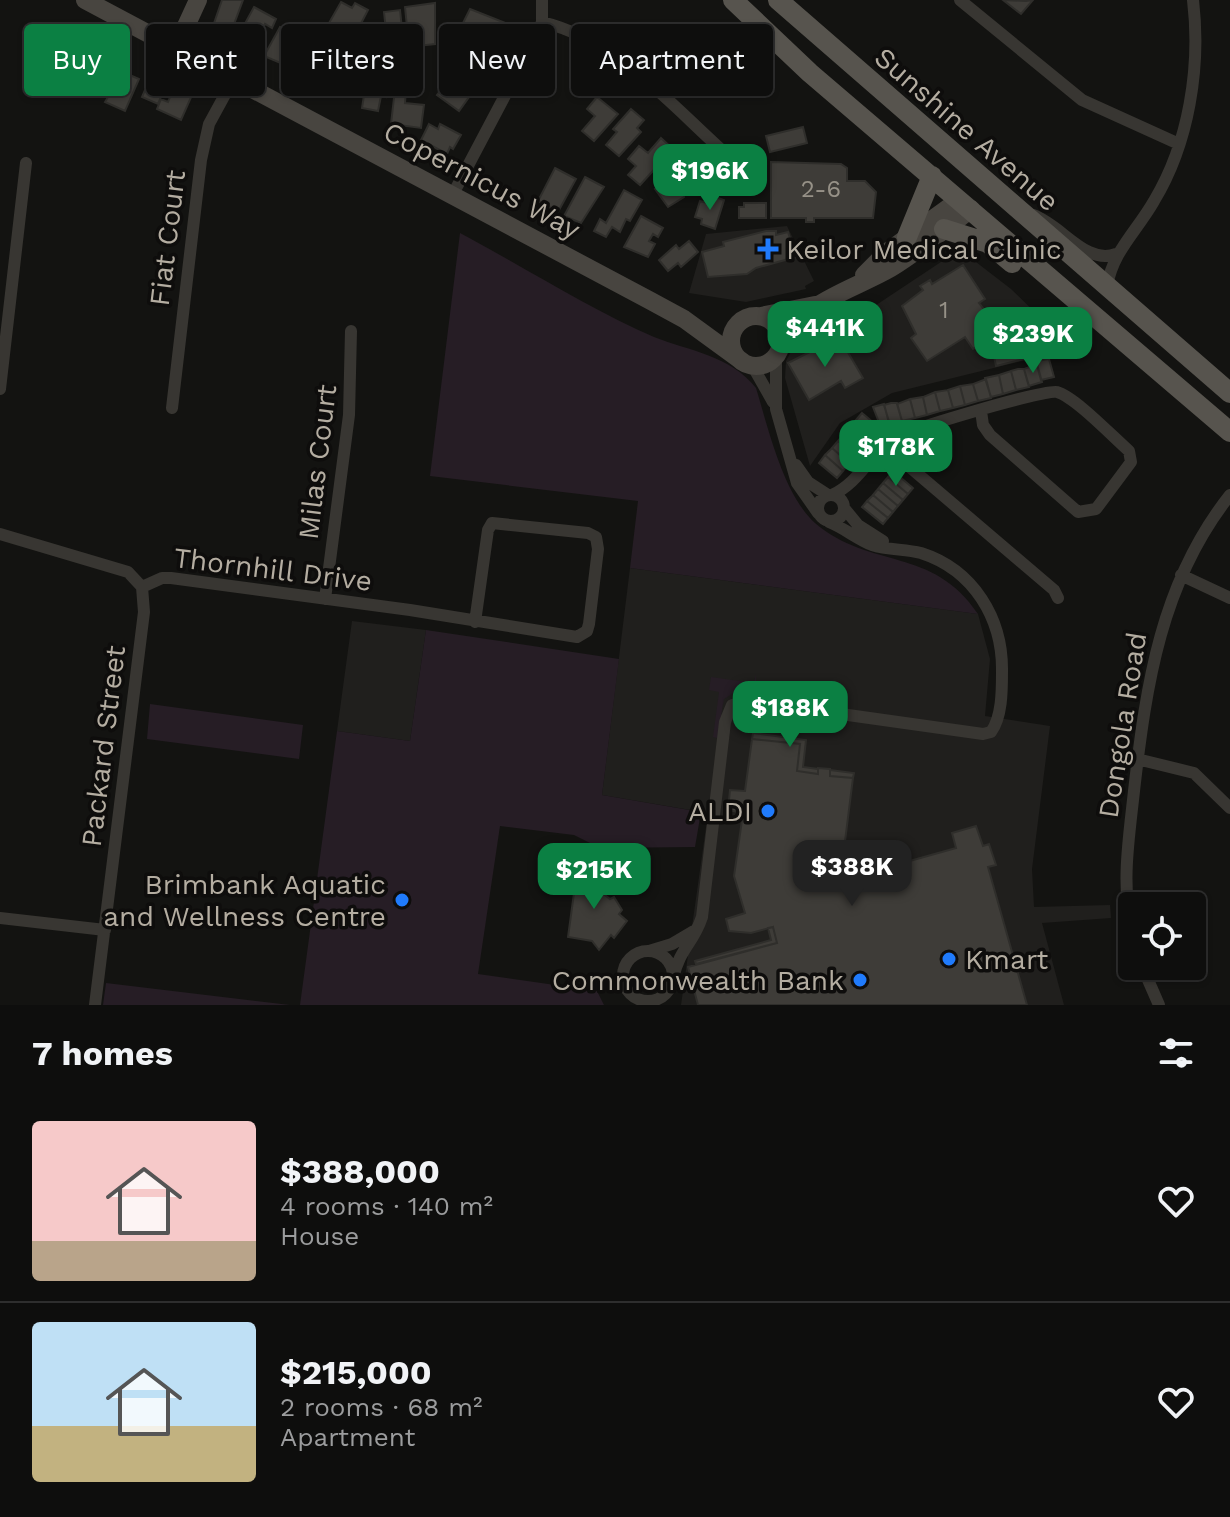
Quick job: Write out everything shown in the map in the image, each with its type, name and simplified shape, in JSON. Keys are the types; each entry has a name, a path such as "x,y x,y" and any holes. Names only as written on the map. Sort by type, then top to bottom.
{"main road":[{"name":"Sunshine Avenue","path":"733,0 810,73 1230,432"},
{"name":"Sunshine Avenue","path":"778,0 987,185 1230,393"},
{"path":"907,237 932,176"},
{"path":"965,204 987,185"},
{"path":"944,229 988,243 1044,289 1111,330"}],"street":[{"name":"Copernicus Way","path":"85,0 146,34"},
{"path":"187,24 198,0"},
{"path":"452,196 542,22 542,0"},
{"path":"960,0 1082,100 1179,144"},
{"path":"1107,286 1116,254 1155,199 1179,144 1193,73 1193,0"},
{"path":"542,22 584,35 609,50 726,154"},
{"name":"Fiat Court","path":"172,408 201,160 209,124 224,96"},
{"name":"Copernicus Way","path":"263,96 684,319 748,363"},
{"path":"0,389 26,163"},
{"path":"748,363 763,365 779,350 795,323 821,303 890,268 944,229 965,204"},
{"path":"857,283 907,237 965,204"},
{"path":"1016,209 1051,221 1090,254 1104,257 1116,254"},
{"path":"821,303 740,322 732,343 776,409 800,488 823,518 875,545 897,548"},
{"path":"761,316 779,330 776,409"},
{"name":"Copernicus Way","path":"684,319 716,327 740,322"},
{"name":"Milas Court","path":"325,599 350,403 351,331"},
{"path":"823,518 820,500 853,482 898,436 981,411 1049,392 1060,393 1129,451 1131,462 1096,509 1082,513 990,435 983,425 981,411"},
{"path":"885,446 1054,590 1058,598"},
{"path":"671,1005 678,956 697,930 702,917 726,717 736,703 749,701 977,734 994,728 999,709 1002,659 989,609 974,588 945,564 897,548 865,531 844,507 808,482 790,455"},
{"path":"823,518 840,518 853,482"},
{"name":"Dongola Road","path":"1128,892 1126,871 1137,759 1153,652 1181,575 1214,515 1230,495"},
{"name":"Thornhill Drive","path":"0,534 128,572 142,587 162,578 171,578 410,610 475,622 582,635 589,624 598,549 596,537 588,533 492,523 488,530 475,622"},
{"path":"1181,575 1230,598"},
{"name":"Packard Street","path":"95,1005 144,612 142,587"},
{"path":"1137,759 1194,773 1230,808"},
{"path":"0,918 105,930"},
{"path":"672,982 658,999 635,1000 625,985 625,967 633,957 662,949 697,930"},
{"path":"644,952 665,958 672,982"},
{"path":"1148,980 1159,1005"}],"shaded area":[{"path":"787,226 814,281 805,286 806,289 746,302 689,293 706,234"},
{"path":"460,233 630,326 735,368 756,388 785,478 815,523 836,538 941,578 960,592 978,614 630,568 638,501 430,476"},
{"path":"956,252 976,262 1011,289 1049,326 1055,353 892,393 840,423 810,466 785,378 786,361 794,346 840,329"},
{"path":"630,568 978,614 990,659 985,716 1050,726 1032,869 1034,907 1110,905 1111,918 1042,923 1064,1005 681,1005 708,813 602,795"},
{"path":"352,621 426,630 410,741 337,731"},
{"path":"426,630 619,659 602,795 701,812 695,847 600,848 574,835 500,826 478,974 597,991 604,1005 300,1005 337,731 410,741"},
{"path":"756,674 756,694 735,692 724,699 717,738 713,737 719,692 709,690 711,677 754,683"},
{"path":"150,704 303,725 299,759 147,739"},
{"path":"106,983 290,1005 103,1005"}],"building":[{"path":"222,0 243,0 234,24 214,24"},
{"path":"1003,0 1026,1 1033,0 1021,14"},
{"path":"341,2 352,8 355,3 368,10 361,24 329,23"},
{"path":"435,3 435,44 423,45 423,24 407,24 405,7"},
{"path":"254,7 276,19 272,28 265,24 245,24"},
{"path":"470,9 508,24 462,24"},
{"path":"400,10 401,24 385,24 384,12"},
{"path":"280,27 281,28 281,63 265,54"},
{"path":"130,75 139,79 125,111 105,102 109,96 130,96"},
{"path":"146,88 146,96 161,96 158,104 142,97"},
{"path":"439,92 439,96 469,97 459,111 437,95"},
{"path":"170,96 192,96 181,120 157,109 161,99 168,102"},
{"path":"364,96 381,96 378,111 362,108"},
{"path":"394,96 406,96 405,103 424,105 421,128 391,124"},
{"path":"597,97 618,114 594,141 582,131 595,116 587,109"},
{"path":"631,109 644,120 637,128 641,132 619,156 606,145 617,132 613,129"},
{"path":"429,124 438,129 440,124 461,135 447,154 421,140"},
{"path":"803,127 807,143 770,152 766,136"},
{"path":"661,138 673,149 640,185 628,175 636,166 628,159 639,146 648,153"},
{"path":"678,158 691,177 688,179 691,184 682,191 684,197 668,207 655,189 670,178 663,168"},
{"path":"771,162 841,164 847,168 847,181 865,181 876,192 873,218 814,218 814,222 806,222 806,218 771,218"},
{"path":"555,168 576,179 558,212 538,201"},
{"path":"585,177 604,187 581,223 564,216"},
{"path":"624,190 642,200 630,221 626,219 620,232 612,227 606,237 594,231 600,219 606,223"},
{"path":"710,195 724,200 715,229 701,224 702,219 695,217 700,201 707,203"},
{"path":"744,203 766,203 766,218 739,218 739,207 744,207"},
{"path":"641,216 663,228 658,237 653,234 649,241 655,244 648,257 624,247"},
{"path":"776,231 776,235 788,232 796,257 756,268 747,274 708,277 702,252 724,246 723,242"},
{"path":"689,241 698,252 681,267 678,263 668,271 659,260 676,245 679,249"},
{"path":"963,265 985,299 979,303 1001,331 973,349 965,337 927,361 911,338 916,334 902,306 923,290 920,286 930,280 932,284"},
{"path":"839,337 863,378 845,388 841,381 809,400 788,363"},
{"path":"1029,344 1032,357 996,366 993,352"},
{"path":"1049,359 1054,377 1041,380 1036,361"},
{"path":"1037,364 1042,382 1029,386 1024,369"},
{"path":"1024,369 1029,387 1016,390 1011,371"},
{"path":"1011,371 1016,390 1003,394 999,375"},
{"path":"999,375 1003,394 991,397 985,378"},
{"path":"986,379 991,398 978,401 973,384"},
{"path":"973,384 978,401 965,405 960,386"},
{"path":"960,386 965,405 953,408 948,390"},
{"path":"948,390 953,408 940,411 935,392"},
{"path":"935,392 940,411 927,415 923,397"},
{"path":"923,397 927,415 915,418 910,399"},
{"path":"910,399 915,418 902,421 897,404"},
{"path":"897,403 902,421 890,425 884,405"},
{"path":"884,404 889,423 880,425 873,407"},
{"path":"862,413 880,428 874,435 856,420"},
{"path":"856,420 874,435 867,442 850,427"},
{"path":"850,427 867,442 861,449 844,434"},
{"path":"844,434 861,449 855,456 838,441"},
{"path":"838,441 855,456 849,463 832,448"},
{"path":"832,448 849,463 843,471 825,455"},
{"path":"825,455 843,471 837,478 819,463"},
{"path":"893,471 913,488 908,494 888,477"},
{"path":"888,477 908,494 903,500 883,483"},
{"path":"883,483 903,500 898,506 878,489"},
{"path":"878,489 898,506 893,512 873,495"},
{"path":"873,495 893,512 888,518 867,501"},
{"path":"867,501 888,518 883,524 862,507"},
{"path":"753,733 806,740 803,767 818,769 818,774 797,771 800,744 752,739"},
{"path":"752,739 800,744 797,771 818,774 818,768 830,769 830,776 853,778 841,873 854,869 856,876 956,848 952,833 976,826 983,846 989,844 996,865 988,867 1027,1005 698,1005 688,967 777,943 773,927 751,933 729,931 726,919 745,913 734,876 743,813 728,810 730,790 745,791"},
{"path":"830,770 854,773 853,778 830,776"},
{"path":"577,871 603,875 601,892 610,899 614,897 622,910 619,914 627,921 614,938 611,935 599,950 592,941 568,937"},
{"path":"773,927 777,943 696,964 695,961 771,940 768,928"}],"place":[{"name":"Keilor Medical Clinic","path":"768,249"},
{"name":"ALDI","path":"768,811"},
{"name":"Brimbank Aquatic and Wellness Centre","path":"402,900"},
{"name":"Kmart","path":"949,959"},
{"name":"Commonwealth Bank","path":"860,980"}]}
